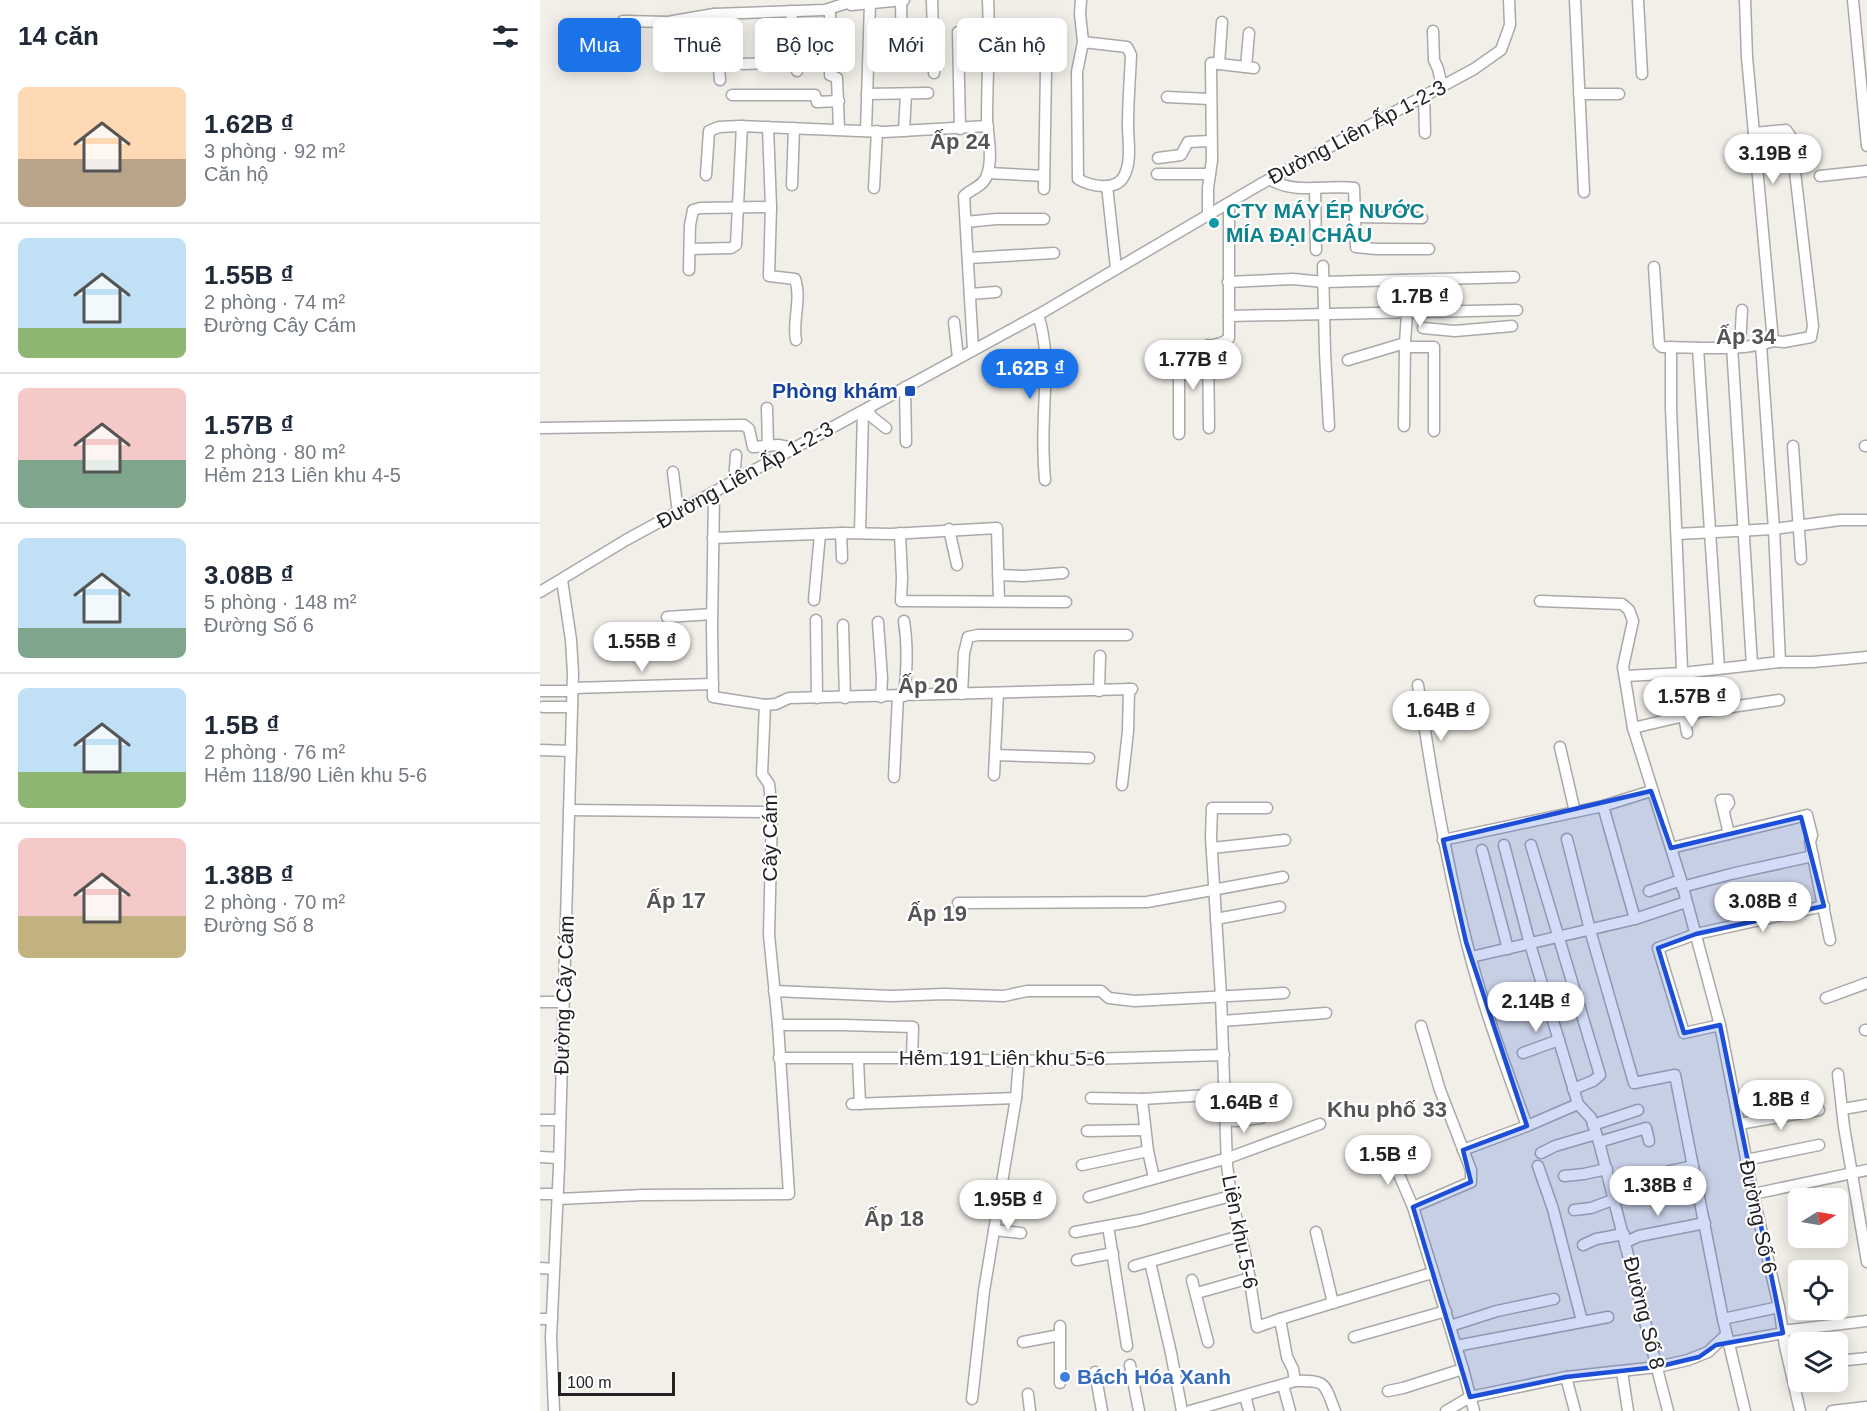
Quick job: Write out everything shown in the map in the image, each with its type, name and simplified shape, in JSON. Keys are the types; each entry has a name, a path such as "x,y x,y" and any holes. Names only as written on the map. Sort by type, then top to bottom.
{"street":[{"path":"641,21 668,21 714,14 830,9 846,1 851,5 902,0 902,18"},
{"path":"933,0 934,73"},
{"path":"973,350 964,196 981,185 988,173 988,0"},
{"path":"1081,0 1083,42 1077,72 1078,179 1087,184 1107,186 1117,184 1124,176 1129,158 1131,55 1127,47 1083,42"},
{"name":"Đường Liên Ấp 1-2-3","path":"540,592 626,540 714,494 1038,315 1229,203 1474,69 1501,50 1510,25 1509,0"},
{"path":"1575,0 1584,192"},
{"path":"1638,0 1642,74"},
{"path":"1744,0 1747,57 1773,341"},
{"path":"1853,0 1862,41 1867,146"},
{"path":"870,3 867,94 872,131 874,188"},
{"path":"830,9 830,75 837,78 839,129"},
{"path":"743,64 797,67 791,11"},
{"path":"714,14 720,80"},
{"path":"1219,64 1222,22"},
{"path":"1433,31 1434,60 1442,86"},
{"path":"1208,216 1208,188 1212,160 1209,68 1211,63 1250,67 1249,33"},
{"path":"959,72 960,129"},
{"path":"1044,189 1046,72"},
{"path":"867,94 928,93"},
{"path":"732,96 799,94 815,95 817,102 839,101"},
{"path":"904,131 906,94"},
{"path":"1579,94 1619,94"},
{"path":"1424,96 1425,133"},
{"path":"1167,97 1210,99"},
{"path":"690,249 734,247 736,244 742,126"},
{"path":"706,175 709,131 719,127 904,131 988,126"},
{"path":"768,127 771,207 770,276 795,279 797,285 796,340"},
{"path":"792,185 794,128"},
{"path":"1654,267 1659,344 1662,347 1761,345 1773,341 1784,342 1811,337 1813,326 1791,137 1786,130 1754,133"},
{"path":"1158,158 1181,155 1188,142 1211,141"},
{"path":"1820,176 1867,171"},
{"path":"988,173 1044,176"},
{"path":"1157,174 1210,174"},
{"path":"1271,180 1281,186 1354,188 1356,247 1429,249"},
{"path":"1107,186 1116,268"},
{"path":"1315,188 1316,250"},
{"path":"1162,357 1162,348 1208,345 1225,342 1229,338 1229,203"},
{"path":"689,270 690,225 693,210 771,207"},
{"path":"1356,218 1422,219"},
{"path":"966,222 996,219 1044,219"},
{"path":"969,258 1054,253"},
{"path":"1323,266 1329,426"},
{"path":"1228,282 1293,279 1323,282 1514,277"},
{"path":"970,294 996,292"},
{"path":"1229,316 1517,310"},
{"path":"1742,310 1736,346 1743,530 1752,665"},
{"path":"1454,312 1455,332"},
{"path":"1404,426 1407,313"},
{"path":"1038,315 1044,332 1046,371 1043,447 1045,480"},
{"path":"954,322 958,358"},
{"path":"1423,328 1455,332 1512,326"},
{"path":"1208,345 1209,428"},
{"path":"1348,360 1405,345 1434,347 1434,431"},
{"path":"1761,345 1774,529 1780,662"},
{"path":"1179,347 1179,434"},
{"path":"1671,347 1671,408 1684,716 1687,733"},
{"path":"1698,348 1719,668"},
{"path":"905,387 906,442"},
{"path":"767,408 768,446"},
{"path":"865,410 886,428"},
{"path":"860,533 865,410"},
{"path":"540,428 744,425 749,429 753,447 778,445 794,448"},
{"path":"1794,446 1801,559"},
{"path":"734,482 736,455"},
{"path":"673,472 678,513"},
{"path":"714,494 713,697 765,705 776,704 789,698 1130,689 1122,785"},
{"path":"1677,534 1774,529 1820,522 1867,520"},
{"path":"713,538 997,528 999,601"},
{"path":"949,529 957,565"},
{"path":"841,533 842,558"},
{"path":"900,533 901,601 1066,602"},
{"path":"814,600 820,534"},
{"path":"998,575 1063,573"},
{"name":"Đường Cây Cám","path":"554,1411 551,1337 558,1197 572,707 572,643 562,580"},
{"name":"Đường Số 6","path":"1540,601 1622,604 1629,610 1633,621 1623,667 1633,728 1682,884 1720,1025 1752,1194 1779,1307 1782,1332 1788,1349"},
{"path":"667,617 712,615"},
{"path":"816,620 818,698"},
{"path":"894,777 907,647 904,621"},
{"path":"878,622 881,697"},
{"path":"843,625 845,698"},
{"path":"962,694 964,653 968,637 978,634 1127,635"},
{"path":"1099,690 1100,656"},
{"path":"1624,676 1867,657"},
{"path":"540,691 713,684"},
{"path":"1418,686 1443,840 1471,957 1499,1048 1527,1126"},
{"path":"994,775 998,693"},
{"path":"1633,728 1704,711 1779,700"},
{"name":"Cây Cám","path":"558,1197 789,1194 778,1025 769,935 772,812 769,784 762,774 765,705"},
{"path":"543,708 572,707"},
{"path":"1560,747 1575,812"},
{"path":"540,750 571,751"},
{"path":"995,755 1089,758"},
{"path":"1443,840 1603,806 1652,791"},
{"path":"1603,806 1635,920"},
{"name":"Liên khu 5-6","path":"1267,808 1212,808 1212,848 1224,1055 1227,1166 1231,1196 1250,1278 1257,1327 1280,1319"},
{"path":"569,810 772,812"},
{"path":"1724,810 1729,834"},
{"path":"1671,848 1801,817 1806,837 1810,842 1830,940"},
{"path":"1566,839 1634,1083 1675,1075 1727,1339 1745,1411"},
{"path":"1212,848 1285,840"},
{"name":"Đường Số 8","path":"1504,845 1530,944 1573,1089 1578,1104 1591,1118 1607,1169 1668,1411"},
{"path":"1531,845 1600,1075 1593,1081 1573,1089"},
{"path":"1482,850 1508,949"},
{"path":"1650,891 1813,856"},
{"path":"958,903 1148,902 1283,877"},
{"path":"1471,957 1635,920 1686,902"},
{"path":"1720,1025 1684,1033 1658,948 1696,934 1824,906"},
{"path":"1216,920 1280,907"},
{"path":"1826,999 1867,983"},
{"path":"774,991 891,996 944,994 1004,996 1027,991 1101,991 1109,998 1135,1001 1284,993"},
{"path":"540,1002 564,1002"},
{"path":"1222,1021 1326,1013"},
{"path":"778,1025 913,1028 912,1058"},
{"path":"1413,1207 1471,1182 1471,1170 1440,1090 1421,1026"},
{"path":"1523,1053 1559,1040"},
{"name":"Hẻm 191 Liên khu 5-6","path":"779,1059 912,1058 1019,1061 1224,1055"},
{"path":"858,1059 856,1104 1016,1098"},
{"path":"972,1399 984,1291 1016,1098 1019,1061"},
{"path":"1838,1074 1844,1127 1867,1262"},
{"path":"1091,1098 1142,1099 1225,1094"},
{"path":"1142,1099 1148,1151 1154,1178"},
{"path":"1463,1150 1578,1104"},
{"path":"1843,1109 1867,1105"},
{"path":"1596,1134 1638,1110"},
{"path":"1739,1124 1819,1110"},
{"path":"1226,1120 1261,1118"},
{"path":"540,1120 560,1120"},
{"path":"1089,1197 1228,1158 1320,1124"},
{"path":"1541,1153 1555,1146 1596,1134 1646,1128 1650,1141"},
{"path":"1087,1131 1145,1130"},
{"path":"1746,1160 1819,1145"},
{"path":"1082,1165 1148,1151"},
{"path":"1390,1154 1413,1207 1432,1273 1446,1311 1474,1411"},
{"path":"540,1157 559,1158"},
{"path":"1576,1163 1579,1175"},
{"path":"1538,1166 1553,1209 1581,1321"},
{"path":"1611,1184 1693,1166"},
{"path":"1564,1176 1607,1169"},
{"path":"1752,1194 1867,1170"},
{"path":"540,1194 558,1197"},
{"path":"1075,1232 1140,1220 1231,1196"},
{"path":"1574,1210 1591,1208 1615,1199"},
{"path":"1583,1245 1596,1239 1639,1236 1705,1223"},
{"path":"1108,1226 1127,1346"},
{"path":"993,1230 1022,1233"},
{"path":"1316,1232 1333,1303"},
{"path":"1134,1266 1240,1236"},
{"path":"1077,1260 1113,1253"},
{"path":"1150,1262 1182,1411"},
{"path":"540,1268 554,1269"},
{"path":"1295,1382 1293,1369 1287,1357 1280,1319 1432,1273"},
{"path":"1197,1293 1250,1278"},
{"path":"1192,1280 1208,1342"},
{"path":"1450,1326 1497,1311 1554,1299"},
{"path":"1723,1319 1779,1307"},
{"path":"1354,1337 1446,1311"},
{"path":"1456,1346 1608,1317"},
{"path":"540,1319 552,1319"},
{"path":"1446,1411 1470,1397 1566,1377 1657,1367 1699,1357 1727,1339 1867,1321"},
{"path":"1023,1342 1060,1331 1060,1383"},
{"path":"1848,1360 1867,1358"},
{"path":"1130,1365 1139,1411"},
{"path":"1388,1391 1463,1369"},
{"path":"1095,1372 1101,1411"},
{"path":"1622,1372 1628,1411"},
{"path":"1566,1377 1575,1411"},
{"path":"1190,1411 1295,1382 1319,1381 1325,1385 1335,1411"},
{"path":"1283,1385 1290,1411"},
{"name":"Đường Số 6","path":"1797,1392 1800,1411"},
{"path":"1028,1394 1030,1411"},
{"path":"1245,1396 1249,1411"},
{"path":"1832,1411 1866,1407"}],"highlighted area":[{"path":"1651,791 1671,848 1801,817 1824,906 1696,934 1658,948 1684,1033 1720,1025 1783,1333 1716,1345 1699,1357 1657,1367 1566,1377 1470,1397 1413,1207 1471,1182 1463,1150 1527,1126 1466,942 1443,840"}],"place":[{"name":"CTY MÁY ÉP NƯỚC MÍA ĐẠI CHÂU","path":"1214,223"},
{"name":"Phòng khám","path":"910,391"},
{"name":"Bách Hóa Xanh","path":"1065,1377"}],"district":[{"name":"Ấp 24","path":"960,141"},
{"name":"Ấp 34","path":"1746,336"},
{"name":"Ấp 20","path":"928,685"},
{"name":"Ấp 17","path":"676,900"},
{"name":"Ấp 19","path":"937,913"},
{"name":"Khu phố 33","path":"1387,1109"},
{"name":"Ấp 18","path":"894,1218"}]}
